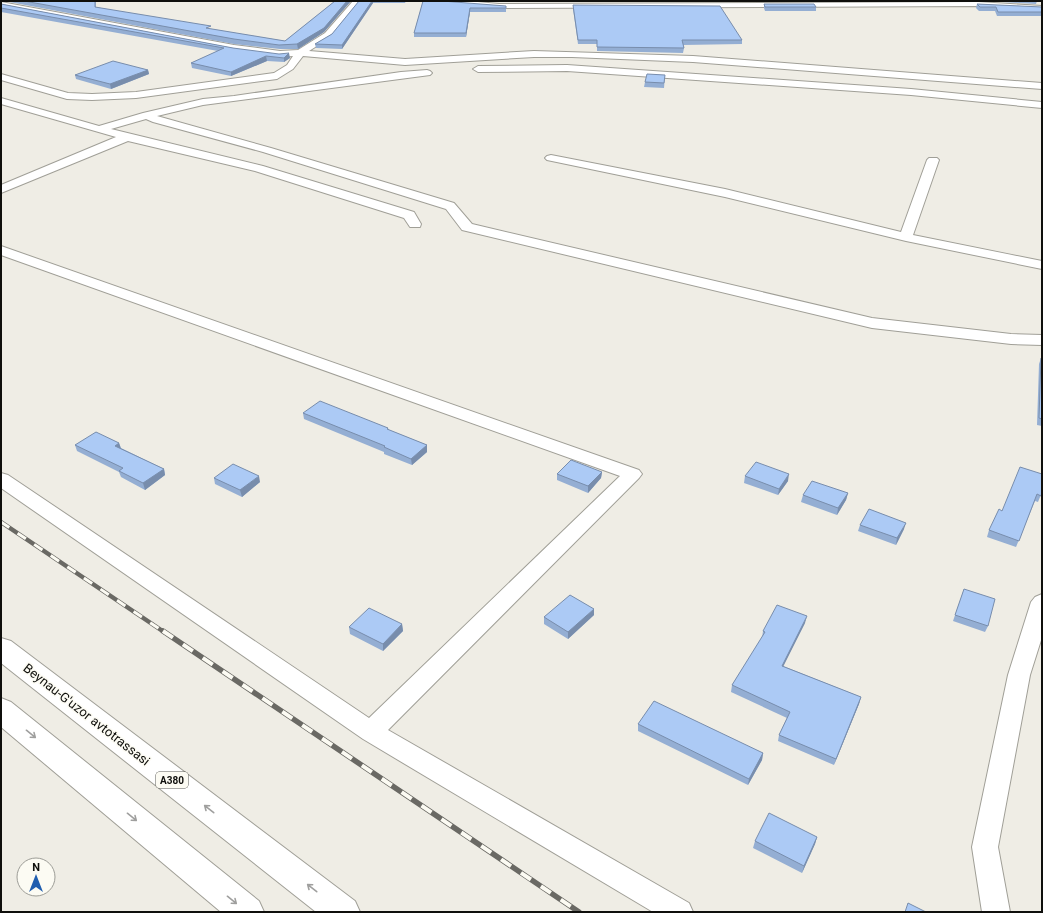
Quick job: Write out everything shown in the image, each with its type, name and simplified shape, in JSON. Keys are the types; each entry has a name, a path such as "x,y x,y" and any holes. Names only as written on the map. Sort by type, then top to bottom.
{"highway":[{"name":"Beynau-G'uzor avtotrassasi","path":"1,648 343,912"},
{"path":"1,710 247,912"}],"street":[{"path":"1,77 67,96 136,95 277,76 290,67 300,54 328,35 357,1"},
{"path":"436,1 520,6 978,4 1042,8"},
{"path":"1,4 234,48 280,54 300,54 405,62 534,54 693,59 1042,86"},
{"path":"469,70 567,68 911,92 1042,105"},
{"path":"99,129 147,115 203,102 234,99 401,75 439,72"},
{"path":"1,101 127,137 259,168 409,215 415,224"},
{"path":"147,115 157,120 267,150 450,206 467,227 872,324 1011,339 1042,340"},
{"path":"1,189 127,137"},
{"path":"551,158 725,193 906,237 1042,265"},
{"path":"906,237 934,160"},
{"path":"1,250 633,474 371,732"},
{"path":"1,479 371,732 679,912"},
{"path":"996,912 985,847 1019,675 1042,602"}],"building":[{"path":"24,1 95,1 95,7 211,26 206,28 285,41 335,1 347,1 324,28 297,44 279,45 234,39"},
{"path":"359,1 372,1 342,45 315,44 332,34"},
{"path":"423,1 506,6 506,8 470,8 466,33 414,33"},
{"path":"1,4 233,48 279,54 289,53 284,58 266,56 231,72 191,63 224,48 1,8"},
{"path":"764,4 814,4 816,7 765,7"},
{"path":"977,4 1042,7 1042,12 998,12 996,7 980,7"},
{"path":"573,5 720,6 742,40 682,40 684,48 597,47 597,40 578,40"},
{"path":"113,61 148,70 110,84 75,75"},
{"path":"647,74 665,75 664,83 645,82"},
{"path":"1042,358 1042,419 1039,418"},
{"path":"320,401 427,445 411,459 384,447 385,446 303,413"},
{"path":"96,432 119,443 115,446 164,469 143,483 119,471 123,468 75,445"},
{"path":"571,460 602,472 588,486 557,474"},
{"path":"756,462 789,474 779,489 745,476"},
{"path":"233,464 259,476 240,490 214,478"},
{"path":"1020,467 1042,474 1042,492 1041,496 1037,494 1019,541 989,530 999,509 1002,511"},
{"path":"812,481 848,493 838,508 803,495"},
{"path":"869,509 906,523 897,538 860,525"},
{"path":"964,589 995,599 988,626 955,615"},
{"path":"570,595 594,609 568,632 544,617"},
{"path":"777,605 807,616 782,666 861,697 836,759 779,735 790,712 732,685 765,632 763,631"},
{"path":"369,608 402,624 383,644 349,627"},
{"path":"654,701 763,753 749,779 638,724"},
{"path":"769,813 817,837 804,866 755,841"},
{"path":"908,903 926,912 905,912"}],"railway":[{"path":"1,522 164,632"},
{"path":"163,631 579,912"}]}
